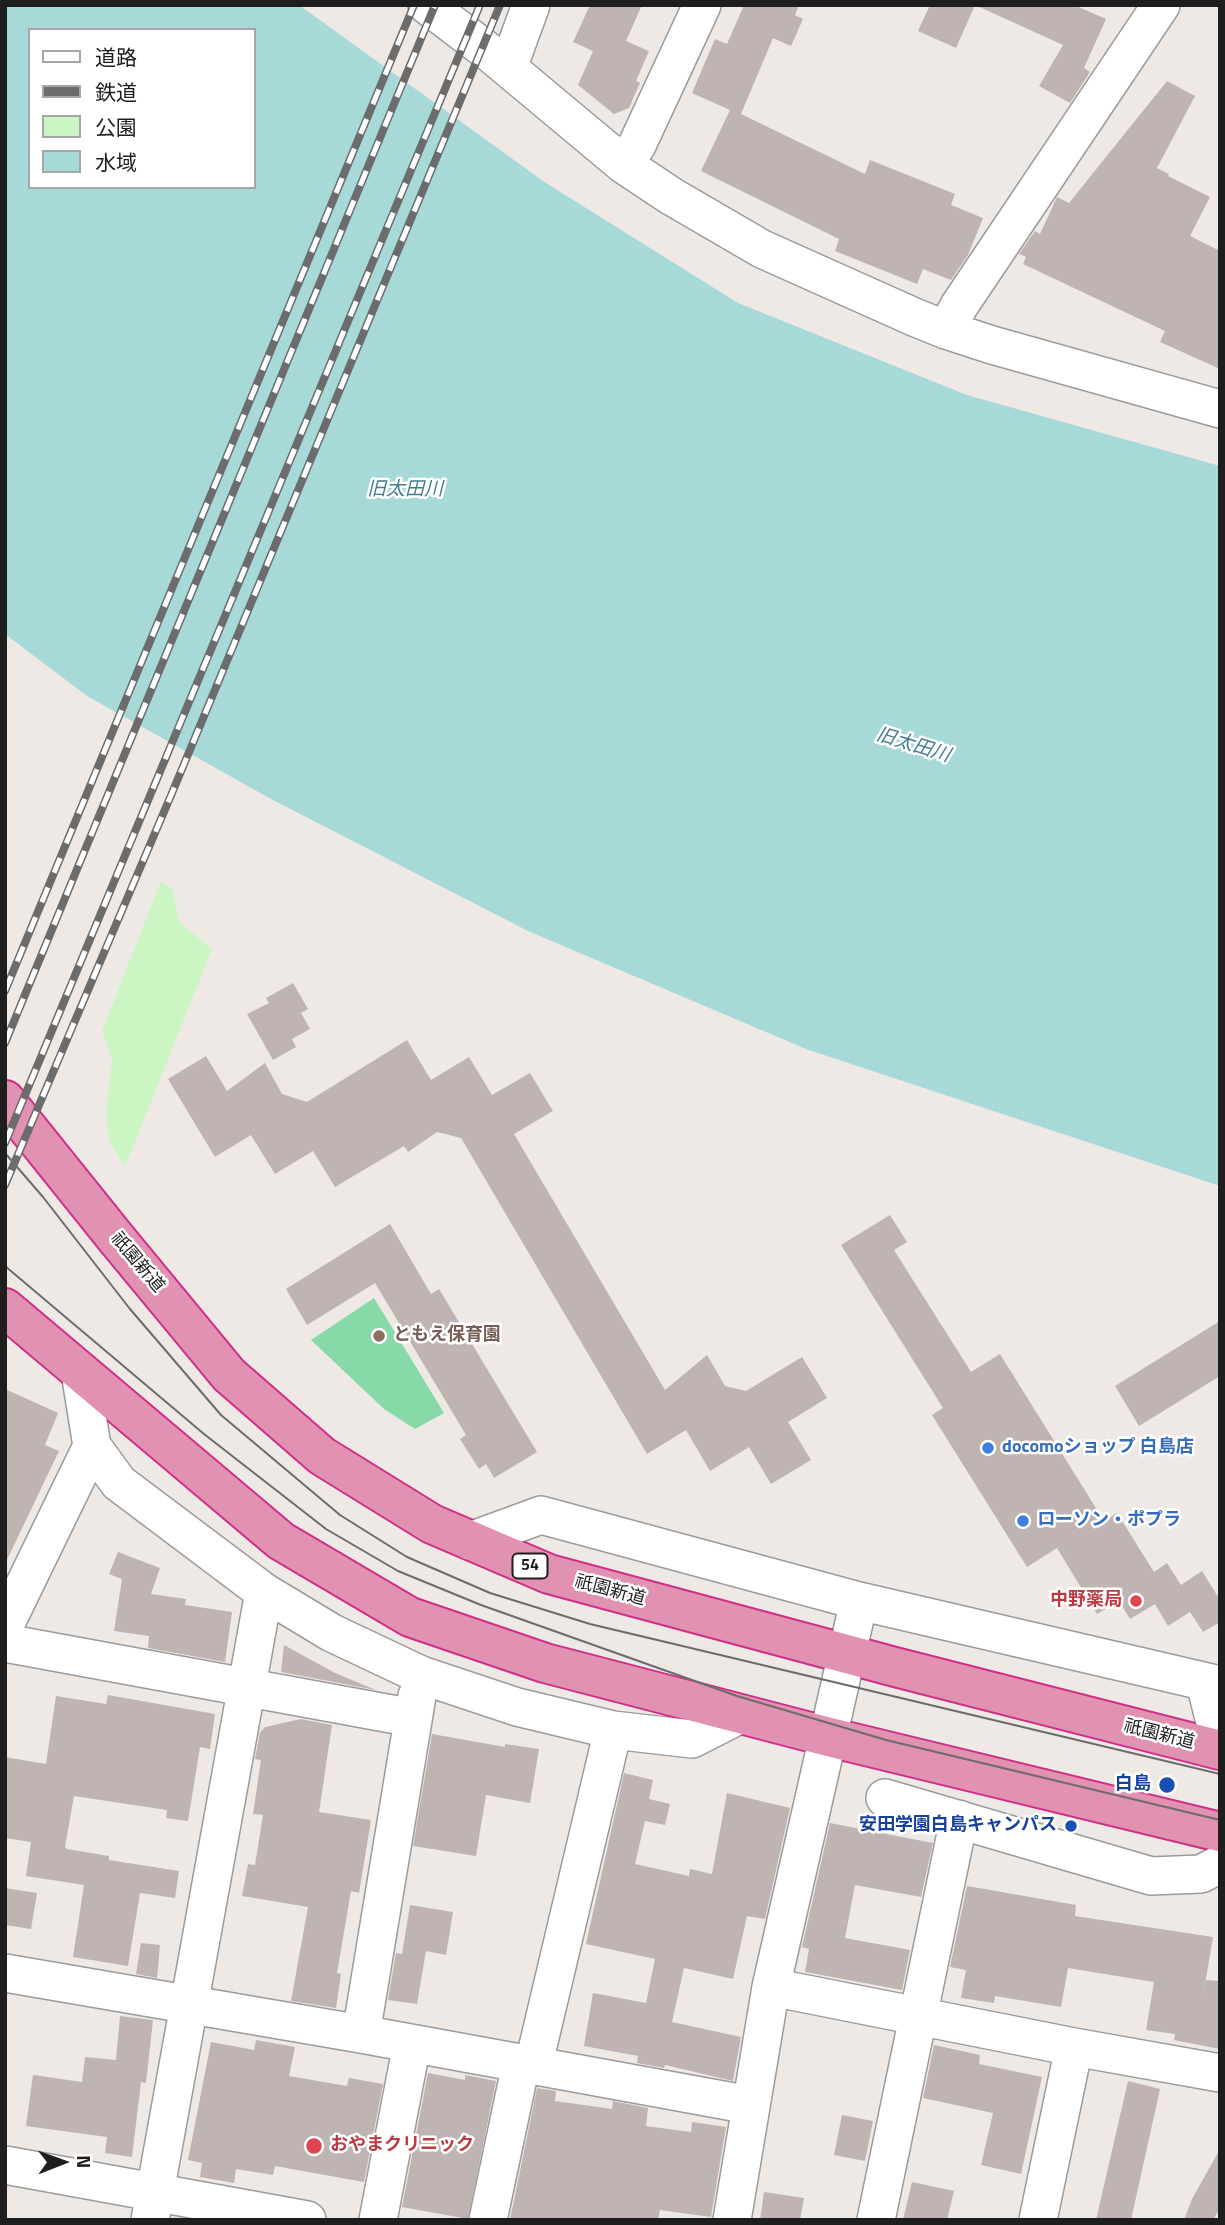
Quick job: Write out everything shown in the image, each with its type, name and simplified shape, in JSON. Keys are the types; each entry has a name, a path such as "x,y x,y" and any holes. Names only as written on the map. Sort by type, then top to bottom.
{"highway":[{"name":"祇園新道","path":"5,1100 229,1375 322,1456 432,1524 549,1574 848,1655 1220,1750"},
{"path":"5,1308 281,1541 410,1617 545,1663 829,1737 1220,1832"}],"street":[{"path":"427,5 508,68 622,164 671,196 762,248 946,330 1220,409"},
{"path":"508,68 531,5"},
{"path":"622,164 637,145 702,5"},
{"path":"946,330 966,294 1161,5"},
{"path":"80,1372 92,1446 119,1483 264,1592 332,1633 421,1675 517,1707 613,1730 692,1739 741,1714"},
{"path":"5,1625 21,1555 92,1446"},
{"path":"470,1541 541,1515 859,1601 1213,1683 1220,1743"},
{"path":"153,2206 264,1592"},
{"path":"732,2220 771,1987 859,1601"},
{"path":"5,1643 413,1718"},
{"path":"361,2034 421,1675"},
{"path":"488,2220 613,1730"},
{"path":"885,1798 1151,1876 1201,1874 1220,1864"},
{"path":"876,2220 959,1819"},
{"path":"5,1973 750,2105"},
{"path":"771,1987 1074,2048 1220,2073"},
{"path":"378,2220 412,2044"},
{"path":"1038,2220 1074,2048"},
{"path":"5,2165 153,2206 307,2220"}],"green space":[{"path":"161,881 173,890 179,922 212,949 125,1167 109,1141 106,1112 112,1060 102,1031"},
{"path":"374,1298 444,1413 415,1429 384,1409 311,1340"}],"water":[{"name":"旧太田川","path":"5,5 299,5 546,183 738,303 967,395 1220,466 1220,1186 806,1049 528,931 271,799 87,696 5,634"}],"building":[{"path":"590,5 642,5 626,41 649,51 636,81 640,83 629,108 614,114 578,85 593,51 573,42"},
{"path":"744,5 799,5 795,15 803,19 791,46 773,38 741,114 865,174 870,160 955,194 951,205 983,218 968,255 951,280 923,269 917,284 835,251 839,239 701,171 730,110 692,93 715,39 727,44"},
{"path":"930,5 975,5 956,48 918,31"},
{"path":"975,5 1074,5 1106,19 1084,68 1090,72 1070,103 1039,86 1063,45"},
{"path":"1167,81 1195,96 1157,168 1210,197 1190,236 1220,251 1220,369 1160,342 1165,331 1023,264 1026,257 1019,254 1035,231 1040,234 1057,197 1069,203"},
{"path":"293,983 308,1009 301,1013 310,1029 292,1039 296,1047 273,1060 247,1014 269,1003 266,998"},
{"path":"407,1040 431,1080 469,1057 492,1095 530,1073 553,1111 514,1134 665,1390 707,1355 725,1386 746,1391 802,1357 827,1398 788,1422 811,1460 771,1484 749,1447 710,1471 686,1430 647,1454 461,1138 437,1132 408,1152 404,1146 335,1187 313,1151 275,1174 251,1135 215,1157 168,1079 206,1056 227,1091 265,1063 282,1094 307,1102"},
{"path":"890,1215 907,1242 894,1250 971,1372 1000,1354 1104,1521 1117,1513 1154,1572 1167,1563 1181,1585 1202,1571 1220,1600 1220,1622 1203,1632 1190,1612 1168,1626 1155,1604 1130,1619 1119,1601 1097,1614 1057,1548 1027,1567 932,1415 943,1408 841,1245"},
{"path":"390,1224 431,1294 439,1289 537,1452 494,1478 486,1464 479,1469 460,1439 466,1435 375,1283 307,1325 286,1289"},
{"path":"1220,1321 1220,1376 1139,1426 1115,1386"},
{"path":"5,1389 58,1413 45,1445 59,1451 5,1564"},
{"path":"118,1552 160,1568 151,1594 186,1599 185,1605 232,1612 225,1662 148,1648 149,1636 114,1631 122,1579 109,1574"},
{"path":"284,1645 335,1673 376,1690 281,1672"},
{"path":"108,1695 215,1714 210,1749 200,1747 188,1821 166,1818 167,1810 74,1796 65,1847 67,1849 109,1856 109,1860 179,1871 175,1898 140,1893 128,1966 73,1957 84,1885 26,1876 31,1842 5,1838 5,1757 46,1764 56,1696 106,1704"},
{"path":"301,1719 332,1725 319,1812 371,1820 359,1893 351,1891 337,1973 341,1974 336,2008 291,2001 308,1907 242,1896 248,1864 255,1865 263,1815 253,1814 261,1760 255,1759 260,1732 265,1727"},
{"path":"432,1734 505,1747 505,1744 539,1749 530,1803 486,1795 476,1856 413,1846"},
{"path":"624,1773 653,1780 649,1799 670,1804 665,1825 645,1821 635,1864 689,1876 690,1869 712,1874 727,1793 790,1808 765,1919 747,1916 733,1979 684,1968 672,2022 741,2037 733,2081 665,2065 664,2068 637,2063 638,2056 584,2046 593,1993 646,2003 655,1959 586,1944"},
{"path":"830,1823 933,1843 921,1897 855,1885 845,1938 910,1950 902,1990 805,1972 809,1949 802,1947"},
{"path":"967,1886 1076,1905 1075,1916 1213,1937 1202,2002 1206,1980 1220,1981 1220,2049 1174,2040 1175,2034 1146,2030 1154,1982 1068,1968 1061,2007 995,1996 994,2003 961,1998 966,1970 950,1967"},
{"path":"5,1888 37,1893 31,1929 5,1925"},
{"path":"410,1905 453,1912 446,1955 426,1951 417,2004 388,2000 396,1953 402,1954"},
{"path":"141,1943 160,1945 157,1978 136,1974"},
{"path":"120,2016 153,2020 146,2083 141,2082 132,2157 105,2153 107,2137 26,2126 33,2075 82,2082 85,2057 116,2060"},
{"path":"256,2040 295,2047 289,2076 347,2086 349,2078 383,2084 364,2182 275,2166 273,2175 236,2169 234,2183 200,2177 202,2163 188,2160 211,2042 254,2050"},
{"path":"934,2045 980,2055 979,2064 1042,2077 1021,2174 981,2165 993,2113 923,2098"},
{"path":"428,2073 465,2080 465,2075 496,2081 468,2219 402,2207"},
{"path":"1128,2081 1160,2089 1131,2220 1096,2220"},
{"path":"537,2088 556,2091 555,2101 612,2109 613,2101 648,2108 646,2126 691,2132 692,2122 726,2127 711,2217 660,2210 658,2220 510,2220"},
{"path":"842,2115 873,2121 865,2161 834,2155"},
{"path":"1220,2149 1220,2208 1213,2220 1184,2220 1192,2199"},
{"path":"912,2182 954,2191 947,2220 903,2220"},
{"path":"764,2192 804,2198 800,2220 760,2220"}],"tram line":[{"path":"5,1153 43,1197 130,1309 221,1415 340,1515 407,1557 490,1593 590,1624 1220,1774"},
{"path":"5,1266 204,1434 326,1529 398,1571 481,1605 737,1696 886,1740 1220,1820"}],"railway":[{"path":"5,991 414,5"},
{"path":"5,1043 435,5"},
{"path":"5,1143 480,5"},
{"path":"5,1185 172,793 500,5"}],"place":[{"name":"ともえ保育園","path":"379,1336"},
{"name":"docomoショップ 白島店","path":"988,1448"},
{"name":"ローソン・ポプラ","path":"1023,1521"},
{"name":"中野薬局","path":"1136,1601"},
{"name":"白島","path":"1167,1785"},
{"name":"安田学園白島キャンパス","path":"1071,1826"},
{"name":"おやまクリニック","path":"314,2146"}]}
